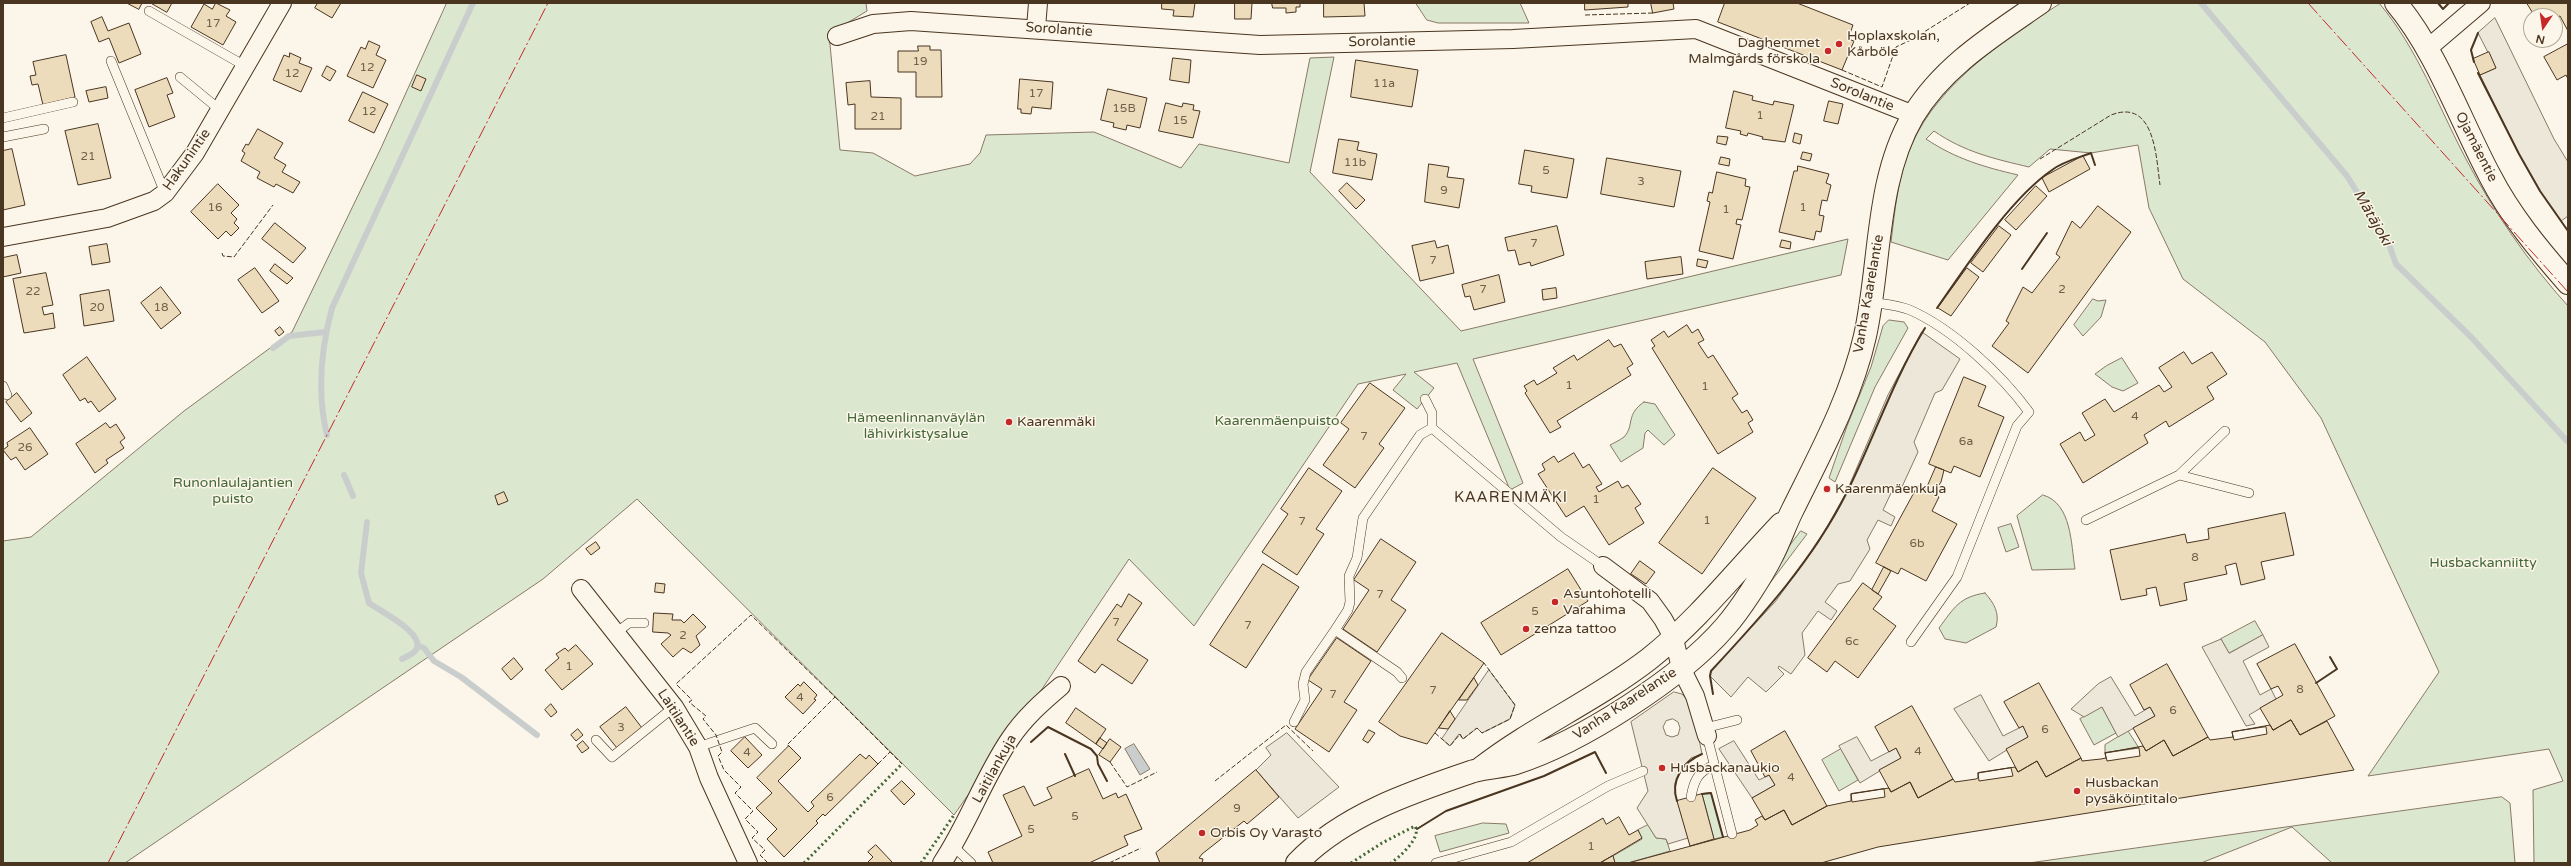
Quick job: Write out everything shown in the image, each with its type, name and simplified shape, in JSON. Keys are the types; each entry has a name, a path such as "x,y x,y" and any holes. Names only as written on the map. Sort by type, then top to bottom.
{"main road":[{"name":"Vanha Kaarelantie","path":"1296,863 1329,835 1350,822 1406,797 1477,770 1515,763 1569,740 1650,691 1681,668 1726,626 1771,558 1791,513 1833,430 1857,366 1871,302 1886,194 1900,144 1914,115 1952,69 1985,41 2040,3"},
{"name":"Ojamäentie","path":"2396,3 2427,49 2490,177 2526,234 2568,283"},
{"name":"Vanha Kaarelantie","path":"1477,770 1513,744 1635,669 1674,639 1791,513"}],"street":[{"name":"Hakunintie","path":"3,237 107,218 154,201 165,193 195,153 282,3"},
{"path":"1036,28 1038,3"},
{"path":"2427,49 2481,3"},
{"name":"Sorolantie","path":"837,36 873,24 911,21 1036,28 1260,45 1513,39 1696,29 1914,115"},
{"path":"1603,566 1650,601 1674,639 1681,668 1695,696 1706,732"},
{"name":"Laitilantie","path":"581,589 617,632 674,707 698,747 709,778 748,863"},
{"name":"Laitilankuja","path":"942,863 953,846 1009,740 1024,720 1061,686"}],"lane":[{"path":"149,11 245,66"},
{"path":"110,61 165,193"},
{"path":"180,77 220,110"},
{"path":"3,118 73,102"},
{"path":"3,137 44,129"},
{"path":"1871,302 1909,310 1951,336 1995,371 2012,389 2028,412 2017,426 1957,578 1911,642"},
{"path":"3,386 7,395"},
{"path":"1424,399 1432,413 1432,428 1561,537 1603,566"},
{"path":"1294,722 1305,700 1303,684 1306,672 1348,610 1350,602 1349,576 1357,558 1363,518 1420,435 1432,428"},
{"path":"2086,520 2179,475 2225,431"},
{"path":"2179,475 2249,493"},
{"path":"617,632 629,623 644,623"},
{"path":"1335,630 1397,672 1402,678"},
{"path":"596,740 612,757 674,707"},
{"path":"1732,834 1706,732 1737,720"},
{"path":"698,747 755,728 772,744"},
{"path":"1691,797 1694,781 1701,771 1714,765"},
{"path":"1436,863 1511,842 1608,786 1643,771"},
{"path":"953,846 971,863"}],"green space":[{"name":"Hämeenlinnanväylän lähivirkistysalue","path":"447,3 866,3 867,11 829,34 840,150 873,153 915,176 970,164 980,153 986,135 1094,132 1181,168 1199,144 1289,163 1310,58 1334,57 1310,172 1461,331 1848,239 1841,275 1473,359 1523,483 1510,490 1457,363 1414,372 1434,388 1417,409 1393,390 1406,374 1358,384 1194,626 1129,559 1034,701 954,815 637,499 543,579 125,863 3,863 3,541 31,537 184,411 292,332 381,148"},
{"path":"1416,3 1520,3 1529,23 1438,23 1427,20"},
{"name":"Husbackanniitty","path":"2061,3 2379,3 2405,39 2427,78 2466,159 2488,198 2512,236 2539,272 2568,306 2568,863 2534,863 2533,790 2563,781 2549,749 2368,776 2439,672 2321,418 2265,342 2183,279 2149,208 2138,145 2091,153 2050,149 2029,167 1992,158 1968,150 1934,131 1926,139 1948,152 1994,169 2018,175 1948,260 1891,242 1903,167 1912,144 1924,122 1939,101 1956,82 1976,64 2019,31"},
{"path":"2093,299 2098,301 2106,300 2101,317 2083,336 2074,325"},
{"path":"1889,320 1904,322 1908,328 1875,387 1835,482 1829,478 1847,426 1871,367 1883,326"},
{"path":"2122,358 2138,383 2123,391 2112,387 2095,374 2106,366"},
{"path":"1644,402 1655,404 1675,435 1664,445 1648,430 1645,433 1643,448 1621,462 1610,445 1624,437 1629,428 1634,411"},
{"path":"2043,495 2053,499 2065,516 2071,537 2075,569 2032,570 2017,516"},
{"path":"2011,524 2019,547 2006,552 1998,528"},
{"path":"1801,531 1807,534 1767,587 1762,583"},
{"path":"1985,593 1997,613 1996,627 1966,643 1945,639 1939,628 1953,609 1969,597"},
{"path":"2255,621 2263,635 2229,653 2221,639"},
{"path":"2102,707 2116,733 2094,745 2080,719"},
{"path":"2128,731 2139,748 2105,753 2105,745"},
{"path":"1841,749 1858,780 1839,791 1822,760"},
{"path":"1711,793 1723,837 1714,839 1702,794"},
{"path":"2502,797 2510,803 2515,863 2332,863 2292,827 2201,863 2029,863"},
{"path":"1483,823 1506,824 1509,833 1440,852 1435,836"},
{"path":"1648,825 1656,838 1666,839 1670,851 1628,863 1615,863 1613,856 1642,839 1638,830"}],"shaded area":[{"path":"2495,18 2554,139 2568,162 2568,216 2561,221 2540,191 2519,154 2480,75 2496,68 2478,33"},
{"path":"1922,332 1960,359 1942,390 1935,393 1914,442 1918,452 1901,489 1892,491 1883,510 1895,517 1891,526 1878,520 1867,540 1870,549 1850,581 1838,584 1825,602 1837,611 1831,620 1818,611 1802,633 1805,655 1791,674 1779,666 1778,668 1784,674 1766,692 1748,677 1731,697 1710,676 1711,671 1775,602 1818,543 1846,493 1888,395"},
{"path":"2263,635 2269,647 2243,661 2260,695 2271,689 2276,699 2249,715 2255,724 2246,726 2202,647 2221,639 2229,653"},
{"path":"1489,670 1515,705 1510,719 1482,733 1477,728 1463,739 1459,734 1450,746 1442,739"},
{"path":"2111,677 2135,716 2150,707 2155,716 2118,737 2102,707 2084,717 2071,709 2098,684"},
{"name":"Husbackanaukio","path":"1674,692 1682,694 1692,705 1702,754 1691,758 1684,765 1675,783 1675,793 1688,838 1668,844 1666,839 1656,838 1637,808 1648,791 1631,722","holes":["1673,719 1678,722 1680,728 1678,735 1672,737 1666,735 1663,727 1666,721"]},
{"path":"1981,695 2003,736 2023,726 2028,737 1989,761 1954,709"},
{"path":"1287,733 1339,787 1298,818 1256,770 1271,755 1266,748"},
{"path":"1857,737 1871,761 1896,748 1901,758 1860,783 1839,746"},
{"path":"1734,741 1759,780 1769,775 1775,785 1752,798 1719,749"},
{"path":"1134,744 1150,769 1140,775 1125,749"}],"building":[{"path":"127,3 142,3 139,9"},
{"path":"151,3 172,3 167,12"},
{"path":"216,3 230,10 226,16 236,22 223,45 191,27 204,4 212,9"},
{"path":"318,3 341,3 332,18 315,8"},
{"path":"1162,3 1195,3 1193,17 1173,16 1174,10 1162,9"},
{"path":"1235,3 1252,3 1251,19 1235,19"},
{"path":"1272,3 1300,3 1300,7 1296,7 1296,12 1286,13 1286,8 1273,8"},
{"path":"1324,3 1364,3 1365,16 1324,17"},
{"path":"1585,3 1628,3 1628,7 1585,10"},
{"path":"1651,3 1673,3 1674,9 1653,13"},
{"path":"1725,3 1797,3 1853,25 1848,39 1854,41 1842,70 1718,22"},
{"path":"2527,3 2568,3 2568,31 2563,22 2563,8 2530,8"},
{"path":"102,17 108,31 129,23 141,54 119,63 109,38 99,42 91,22"},
{"path":"369,41 380,46 376,55 386,60 373,88 347,76 361,47 365,49"},
{"path":"2568,44 2568,79 2566,75 2557,80 2544,57"},
{"path":"918,46 930,46 930,50 941,50 942,97 916,97 916,72 898,72 898,51 918,51"},
{"path":"2489,52 2496,68 2480,75 2473,59"},
{"path":"290,53 301,58 299,63 312,68 301,92 273,80 284,55 289,57"},
{"path":"66,55 75,97 43,105 38,84 32,85 30,76 36,75 33,62"},
{"path":"1173,58 1191,60 1189,83 1170,80"},
{"path":"1356,60 1418,70 1412,107 1351,97"},
{"path":"327,66 336,71 330,81 322,76"},
{"path":"417,75 426,79 421,91 412,87"},
{"path":"167,78 173,93 167,95 175,117 149,127 135,90"},
{"path":"1020,79 1053,82 1051,109 1032,107 1031,114 1021,113 1021,109 1018,109"},
{"path":"870,81 871,97 901,98 901,129 855,129 855,104 848,105 846,83"},
{"path":"106,87 108,98 89,102 86,91"},
{"path":"1108,89 1147,98 1140,128 1127,125 1126,130 1113,127 1114,123 1101,120"},
{"path":"1734,91 1753,96 1752,100 1773,105 1774,101 1794,105 1785,142 1762,139 1763,137 1748,133 1747,136 1740,134 1741,131 1726,128"},
{"path":"363,92 388,104 374,133 349,121"},
{"path":"1829,101 1843,104 1838,124 1824,121"},
{"path":"1166,103 1182,107 1183,103 1194,105 1193,110 1200,111 1193,138 1159,131"},
{"path":"98,124 111,178 78,185 65,131"},
{"path":"258,129 283,143 274,158 286,165 282,172 300,182 293,193 276,184 274,187 257,178 260,172 241,161 245,153 242,151 246,144 248,145"},
{"path":"1795,133 1802,135 1800,144 1793,142"},
{"path":"1718,136 1728,137 1726,145 1717,143"},
{"path":"1339,139 1359,142 1357,150 1377,154 1372,180 1333,173"},
{"path":"12,149 25,205 3,210 3,151"},
{"path":"1525,150 1574,159 1567,198 1531,192 1532,186 1519,184"},
{"path":"1803,152 1812,154 1810,161 1801,159"},
{"path":"2083,156 2090,169 2049,192 2042,178"},
{"path":"1721,157 1730,159 1729,166 1719,164"},
{"path":"1607,158 1681,171 1674,207 1601,194"},
{"path":"1429,164 1449,167 1447,177 1464,179 1459,208 1425,202"},
{"path":"1798,166 1829,174 1826,183 1831,185 1827,201 1822,200 1819,215 1824,216 1821,232 1816,231 1814,240 1779,232 1794,171 1797,171"},
{"path":"1717,172 1746,179 1745,186 1750,187 1742,220 1737,219 1736,224 1741,225 1733,259 1699,251 1710,202 1707,201 1709,192 1712,193"},
{"path":"1347,183 1365,200 1356,209 1339,191"},
{"path":"218,184 239,205 231,213 237,219 234,223 239,228 231,236 226,231 218,239 191,212"},
{"path":"2036,186 2047,196 2016,230 2005,220"},
{"path":"2098,206 2131,232 2028,373 1992,346 2009,323 2006,321 2023,287 2032,293 2060,257 2056,254 2072,221 2080,228"},
{"path":"275,223 306,248 293,263 262,239"},
{"path":"1557,226 1564,255 1531,266 1530,262 1519,265 1515,250 1508,251 1505,238"},
{"path":"1999,226 2011,235 1983,272 1971,263"},
{"path":"1782,240 1791,242 1790,249 1780,247"},
{"path":"1435,241 1437,248 1448,245 1454,273 1420,281 1412,246"},
{"path":"107,244 110,262 92,265 89,247"},
{"path":"17,255 21,273 3,277 3,258"},
{"path":"1681,257 1683,274 1647,279 1645,262"},
{"path":"1698,259 1708,261 1706,268 1697,266"},
{"path":"275,264 293,278 287,284 270,271"},
{"path":"255,268 279,301 262,313 238,280"},
{"path":"1967,268 1979,277 1951,316 1938,308"},
{"path":"46,273 53,305 42,307 44,315 53,313 55,328 24,333 13,279"},
{"path":"1499,275 1505,302 1474,310 1470,296 1465,297 1462,285"},
{"path":"161,287 181,313 161,329 141,303"},
{"path":"1556,288 1557,298 1543,300 1542,290"},
{"path":"109,290 114,321 84,326 80,295"},
{"path":"1687,325 1692,333 1698,329 1704,340 1698,343 1708,358 1713,355 1738,394 1732,398 1742,413 1747,410 1753,420 1748,423 1753,432 1718,454 1652,348 1655,346 1651,340 1664,331 1668,337"},
{"path":"280,327 284,332 279,336 275,331"},
{"path":"1609,340 1614,347 1621,344 1633,364 1627,368 1631,375 1557,421 1561,427 1550,433 1525,393 1527,391 1524,386 1534,380 1537,385 1557,373 1553,368 1574,355 1577,360"},
{"path":"2184,352 2192,364 2212,352 2227,374 2207,387 2214,399 2169,427 2166,421 2144,435 2148,443 2083,483 2060,444 2080,432 2085,441 2095,435 2082,413 2105,399 2114,412 2159,385 2164,392 2172,387 2159,368"},
{"path":"87,357 116,399 99,412 91,401 88,403 85,398 80,401 63,375"},
{"path":"1964,377 1986,386 1978,406 2004,417 1980,477 1954,466 1951,473 1929,464"},
{"path":"1370,383 1405,408 1379,444 1384,448 1355,488 1323,465 1349,429 1341,423"},
{"path":"17,393 32,413 21,422 6,402"},
{"path":"106,423 110,428 116,424 125,438 120,442 124,448 106,460 108,463 95,473 76,444"},
{"path":"30,428 48,454 25,470 16,457 11,460 3,450 8,446 7,443"},
{"path":"1574,453 1583,468 1589,464 1602,484 1596,487 1599,492 1618,481 1622,488 1628,485 1641,504 1635,508 1644,523 1609,545 1584,506 1566,517 1538,474 1545,470 1542,464 1554,456 1558,462"},
{"path":"1936,467 1944,470 1941,482 1933,494 1926,490"},
{"path":"1309,468 1342,491 1316,529 1324,534 1297,575 1262,552 1288,514 1281,509"},
{"path":"1713,468 1756,498 1702,574 1659,543"},
{"path":"1918,486 1939,497 1932,511 1957,524 1926,581 1901,568 1898,574 1876,563"},
{"path":"504,492 508,501 498,505 495,496"},
{"path":"2285,513 2294,555 2261,562 2265,579 2241,585 2236,563 2225,566 2227,574 2184,583 2187,600 2160,606 2156,587 2146,589 2147,595 2121,600 2110,550 2185,534 2187,543 2209,539 2208,529"},
{"path":"1381,539 1416,562 1391,600 1406,610 1377,652 1343,629 1369,590 1354,580"},
{"path":"596,542 600,548 591,555 586,549"},
{"path":"1640,561 1655,572 1646,584 1631,574"},
{"path":"1263,564 1299,587 1246,668 1210,645"},
{"path":"1884,567 1891,571 1878,594 1872,590"},
{"path":"1568,569 1588,601 1501,655 1481,623"},
{"path":"656,583 665,584 664,593 655,592"},
{"path":"1863,583 1882,597 1873,609 1896,626 1858,678 1835,661 1827,672 1808,658"},
{"path":"1129,594 1142,603 1117,640 1148,660 1132,684 1102,664 1095,673 1078,661 1117,604 1121,607"},
{"path":"654,613 673,614 672,620 681,620 684,623 693,614 706,627 696,636 700,645 691,653 683,648 673,657 661,644 671,635 668,633 653,632"},
{"path":"1442,633 1484,663 1427,744 1400,736 1379,722"},
{"path":"1337,638 1371,661 1344,702 1357,710 1329,752 1295,729 1322,689 1308,680"},
{"path":"2295,644 2335,716 2300,735 2291,720 2273,730 2260,708 2283,695 2278,686 2271,689 2257,664"},
{"path":"576,645 593,664 562,690 545,670 559,658 556,654 565,648 568,651"},
{"path":"514,658 523,669 511,680 502,669"},
{"path":"2167,664 2208,737 2173,756 2164,740 2146,751 2133,728 2155,716 2150,707 2144,710 2130,685"},
{"path":"1474,678 1478,685 1467,700 1459,700"},
{"path":"804,682 817,695 814,699 816,700 803,714 785,697 798,684 800,686"},
{"path":"2039,683 2081,758 2046,777 2037,761 2018,772 2006,749 2028,737 2023,726 2019,728 2004,702"},
{"path":"551,704 557,712 551,717 545,710"},
{"path":"1912,706 1953,779 1918,798 1910,782 1891,792 1879,770 1901,758 1896,748 1889,752 1875,727"},
{"path":"626,707 642,728 617,748 600,727"},
{"path":"1076,708 1106,729 1096,744 1066,723"},
{"path":"1450,711 1455,719 1448,729 1439,728"},
{"name":"Husbackan pysäköintitalo","path":"2291,720 2300,735 2327,721 2354,770 1878,847 1821,863 1628,863 1750,830 1758,825 1755,820 1762,816 1765,820 1784,810 1792,825 1827,806 1851,801 1851,794 1889,788 1891,792 1910,782 1918,798 1953,779 1955,782 1976,779 1978,778 1978,773 2015,767 2018,772 2037,761 2046,777 2081,758 2082,761 2101,759 2106,758 2105,753 2143,746 2146,751 2164,740 2173,756 2208,737 2210,740 2233,737 2232,732 2270,725 2273,730"},
{"path":"2266,727 2267,734 2234,740 2232,732"},
{"path":"578,729 583,735 576,741 571,735"},
{"path":"1369,730 1375,733 1368,743 1363,740"},
{"path":"1785,731 1827,806 1792,825 1784,810 1765,820 1752,798 1775,785 1769,775 1765,777 1751,751"},
{"path":"745,737 762,755 748,768 731,751"},
{"path":"1100,738 1107,743 1103,749 1096,744"},
{"path":"1110,739 1121,747 1110,762 1099,755"},
{"path":"583,741 589,748 582,753 577,746"},
{"path":"789,746 801,758 778,781 808,812 814,806 811,802 860,754 866,759 869,755 878,764 825,816 823,814 816,821 818,823 784,857 767,839 777,829 756,808 772,793 757,778"},
{"path":"2139,748 2140,756 2107,761 2105,753"},
{"path":"2011,768 2013,776 1979,781 1978,773"},
{"path":"1089,769 1103,799 1116,793 1118,798 1126,794 1142,829 1124,836 1128,845 1089,863 993,863 988,852 1022,836 1003,795 1024,786 1034,806 1052,798 1047,788"},
{"path":"1256,770 1279,797 1247,824 1244,821 1202,854 1199,858 1203,859 1202,863 1160,863 1156,853"},
{"path":"902,781 915,794 904,805 891,791"},
{"path":"1884,789 1885,797 1852,802 1851,794"},
{"path":"1702,794 1714,839 1690,846 1677,801"},
{"path":"1619,817 1629,835 1638,830 1642,838 1600,863 1527,863 1603,818 1606,824"},
{"path":"876,845 893,863 867,863 873,857 868,852"},
{"path":"1613,856 1615,863 1600,863"}],"waterway":[{"path":"327,435 321,388 325,339 332,308 473,3"},
{"name":"Mätäjoki","path":"2201,3 2347,176 2388,242 2396,264 2471,337 2568,442"},
{"path":"273,348 289,336 325,332"},
{"path":"344,475 353,496"},
{"path":"367,522 361,573 369,603 392,617 415,638 417,645 415,651 402,659"},
{"path":"418,646 424,648 434,661 461,677 537,735"}],"hedge":[{"path":"804,863 902,764"},
{"path":"921,863 954,815"},
{"path":"1351,863 1382,843 1415,826 1416,831 1413,841 1409,847 1391,863"}],"fence":[{"path":"1842,70 1882,87 1896,47 1913,39 1970,3"},
{"path":"1585,15 1653,13"},
{"path":"2040,159 2111,115 2126,112 2137,115 2145,122 2154,146 2160,185"},
{"path":"222,253 223,256 234,257 273,205"},
{"path":"768,863 760,855 765,850 752,838 758,832 745,819 753,811 735,793 741,787 724,770 718,756 722,752 716,735 703,719 706,716 689,702 692,700 676,684 751,615 835,697 787,745 789,746"},
{"path":"1435,733 1450,746 1460,734 1463,739 1477,728 1482,733 1510,719 1515,705 1484,663"},
{"path":"835,697 902,764"},
{"path":"1215,781 1286,725 1313,751"},
{"path":"878,764 890,752"},
{"path":"1110,762 1127,787 1157,772"},
{"path":"1109,863 1141,848"}],"wall":[{"path":"2438,3 2443,9 2449,3"},
{"path":"2474,62 2471,50 2478,33"},
{"path":"2478,73 2519,154 2540,191 2568,231"},
{"path":"1937,308 1990,234 2005,215 2036,182 2060,165 2091,153 2095,165"},
{"path":"2022,269 2047,233"},
{"path":"1713,694 1710,676 1711,671 1786,586 1803,564 1834,517 1857,472 1903,368 1925,328"},
{"path":"2316,683 2337,669 2330,657"},
{"path":"1031,742 1048,727 1091,749 1097,756 1098,764 1107,781"},
{"path":"1417,829 1446,811 1544,776 1595,752 1606,773"},
{"path":"1065,754 1075,776"},
{"path":"1677,801 1675,786 1680,773 1689,762 1702,754"},
{"path":"1702,794 1711,793 1723,837"}],"power":[{"path":"108,863 548,3"},
{"path":"2308,3 2568,292"}],"place":[{"name":"Hoplaxskolan, Kårböle","path":"1839,44"},
{"name":"Daghemmet Malmgårds förskola","path":"1828,51"},
{"name":"Kaarenmäki","path":"1009,422"},
{"name":"Kaarenmäenkuja","path":"1827,489"},
{"name":"Asuntohotelli Varahima","path":"1555,602"},
{"name":"zenza tattoo","path":"1526,629"},
{"name":"Husbackanaukio","path":"1662,768"},
{"name":"Husbackan pysäköintitalo","path":"2077,791"},
{"name":"Orbis Oy Varasto","path":"1202,833"}],"district":[{"name":"KAARENMÄKI","path":"1511,498"}],"park label":[{"name":"Kaarenmäenpuisto","path":"1277,421"},
{"name":"Runonlaulajantien puisto","path":"233,492"}]}
